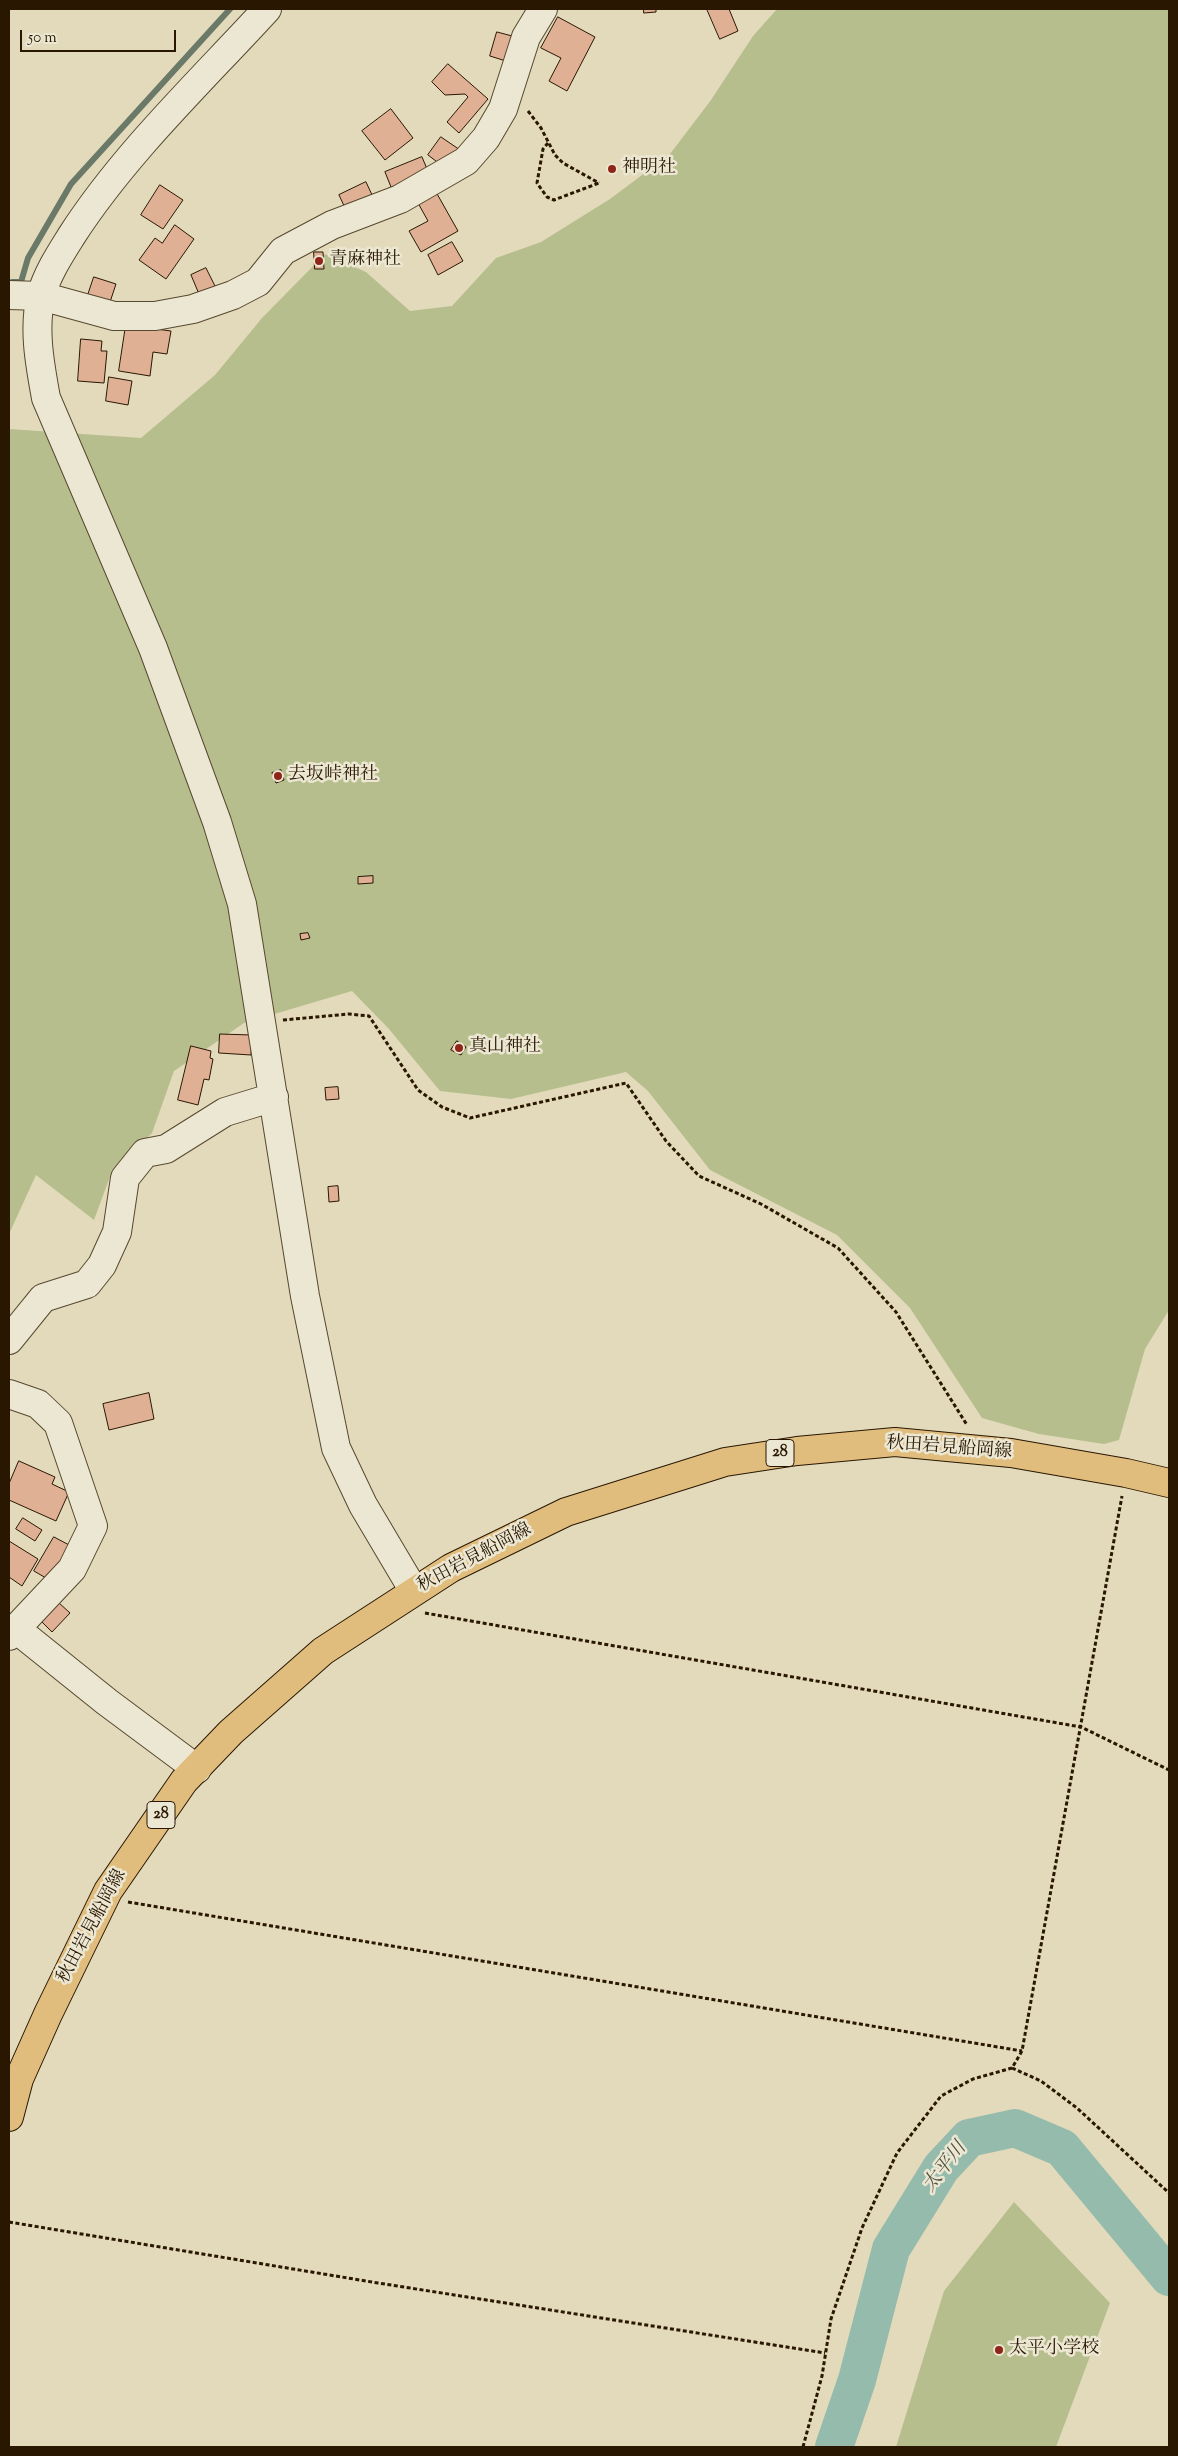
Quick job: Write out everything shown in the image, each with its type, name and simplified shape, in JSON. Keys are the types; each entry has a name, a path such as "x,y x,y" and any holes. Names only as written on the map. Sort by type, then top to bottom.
{"main road":[{"name":"秋田岩見船岡線","path":"9,2117 22,2071 104,1898 184,1781 231,1732 323,1651 451,1568 566,1512 725,1462 797,1451 895,1442 1011,1453 1126,1473 1169,1483"}],"street":[{"path":"267,9 114,175 54,265 41,296 39,356 46,398 153,648 217,822 242,904 263,1022 305,1296 336,1448 363,1505 414,1591"},
{"path":"9,295 41,296 114,316 155,316 193,309 233,295 258,282 283,251 332,226 400,199 466,161 486,138 503,109 526,36 543,9"},
{"path":"9,1340 43,1298 87,1284 102,1265 117,1232 125,1178 145,1153 166,1149 225,1112 274,1096"},
{"path":"9,1394 38,1404 58,1423 93,1526 72,1569 12,1633 197,1769"}],"path":[{"path":"528,111 542,128 548,143 563,163 599,183 554,200 546,197 537,183 543,149 548,143"},
{"path":"263,1022 349,1014 369,1016 396,1054 418,1090 442,1107 470,1118 626,1083 666,1141 699,1176 761,1204 838,1248 896,1312 983,1450"},
{"path":"1012,2068 1022,2051 1126,1473"},
{"path":"392,1606 471,1622 1081,1727 1169,1770"},
{"path":"104,1898 1022,2051"},
{"path":"803,2447 818,2395 831,2319 862,2228 897,2153 940,2096 973,2079 1012,2068 1041,2081 1077,2108 1169,2193"},
{"path":"9,2222 378,2283 826,2353"}],"green space":[{"path":"777,9 1169,9 1169,1310 1145,1349 1119,1440 1104,1444 1039,1434 982,1418 910,1308 837,1235 710,1170 648,1091 626,1072 511,1099 440,1091 389,1029 352,991 244,1023 174,1071 152,1133 112,1171 94,1220 36,1175 9,1234 9,429 141,438 215,375 262,318 325,254 366,272 410,311 452,306 496,258 541,242 610,199 670,154 711,100 753,36"},
{"name":"太平小学校","path":"1014,2202 1110,2303 1056,2447 896,2447 944,2291"}],"building":[{"path":"644,9 656,9 656,12 644,13"},
{"path":"707,9 729,9 738,31 720,39"},
{"path":"558,17 595,37 567,91 549,81 561,58 541,48"},
{"path":"497,32 516,37 509,62 490,56"},
{"path":"448,64 488,99 459,133 447,122 468,97 465,94 445,95 432,82"},
{"path":"391,109 413,138 385,160 362,131"},
{"path":"441,137 463,152 445,168 428,155"},
{"path":"422,157 430,176 393,192 385,172"},
{"path":"366,182 373,197 346,210 339,195"},
{"path":"160,185 183,200 163,229 141,215"},
{"path":"436,192 458,231 421,252 409,231 428,221 418,203"},
{"path":"175,225 194,239 166,279 139,260 155,238 162,243"},
{"path":"452,242 463,261 438,275 428,255"},
{"name":"青麻神社","path":"314,252 323,252 324,269 315,269"},
{"path":"206,268 215,286 199,294 191,275"},
{"path":"94,277 116,284 110,302 88,295"},
{"path":"126,325 171,331 167,354 153,352 150,376 119,371"},
{"path":"81,339 102,341 101,351 107,351 104,383 78,381"},
{"path":"109,377 132,381 128,405 106,401"},
{"name":"去坂峠神社","path":"281,770 284,780 276,783 272,773"},
{"path":"373,876 373,883 358,884 358,877"},
{"path":"308,933 310,938 301,940 300,934"},
{"path":"220,1034 252,1035 251,1055 219,1053"},
{"name":"真山神社","path":"457,1041 466,1047 461,1055 451,1050"},
{"path":"191,1046 211,1051 210,1058 213,1059 209,1080 204,1079 198,1105 178,1100"},
{"path":"338,1087 339,1099 326,1100 325,1088"},
{"path":"338,1186 339,1201 329,1202 328,1187"},
{"path":"149,1393 154,1419 109,1430 103,1404"},
{"path":"19,1461 55,1477 52,1484 69,1492 56,1521 9,1500 9,1484"},
{"path":"23,1518 42,1530 35,1541 16,1529"},
{"path":"54,1537 71,1546 51,1581 34,1571"},
{"path":"9,1541 38,1559 22,1586 9,1577"},
{"path":"58,1602 70,1613 52,1632 41,1621"}],"waterway":[{"path":"12,282 21,282 28,258 71,184 230,9"},
{"name":"太平川","path":"834,2447 857,2380 891,2249 941,2168 969,2138 1015,2128 1062,2148 1169,2277"}],"place":[{"name":"神明社","path":"612,169"},
{"name":"青麻神社","path":"319,261"},
{"name":"去坂峠神社","path":"278,776"},
{"name":"真山神社","path":"459,1048"},
{"name":"太平小学校","path":"999,2350"}]}
